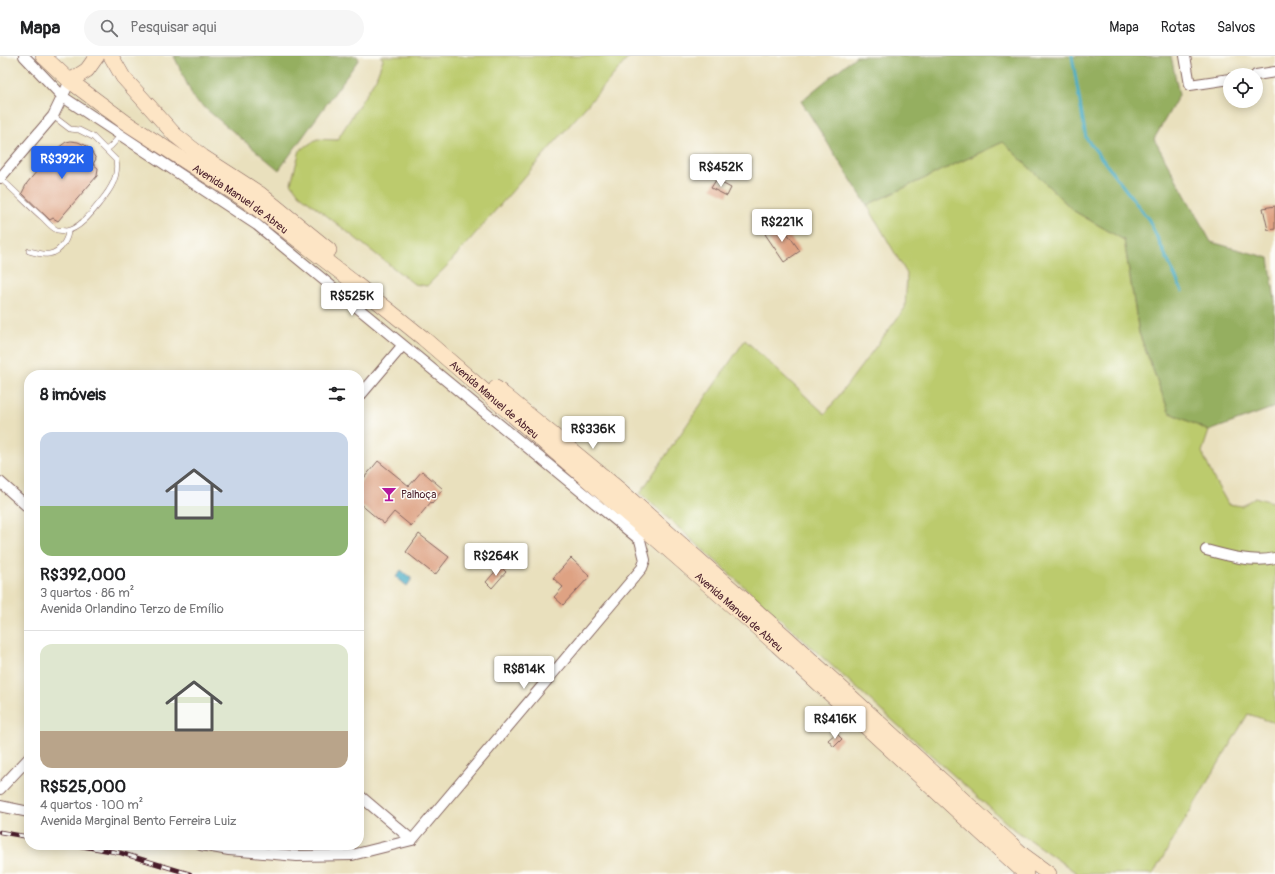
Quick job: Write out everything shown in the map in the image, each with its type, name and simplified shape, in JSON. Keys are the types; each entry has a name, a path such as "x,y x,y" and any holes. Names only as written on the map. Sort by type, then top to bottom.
{"main road":[{"name":"Avenida Manuel de Abreu","path":"43,56 70,81 125,122 250,203 356,284 423,338 771,640 1026,874"},
{"path":"70,81 87,70 97,56"},
{"name":"Avenida Manuel de Abreu","path":"111,56 123,76 175,135 203,157 260,194 622,491 787,638 1023,855 1049,874"}],"street":[{"path":"24,56 63,96 256,225 640,540 645,560 642,568 412,840 352,855 297,856 229,850"},
{"path":"1185,56 1190,85 1223,80"},
{"path":"1263,74 1275,72"},
{"path":"0,178 53,116 70,81"},
{"path":"364,391 403,345"},
{"path":"0,482 24,504"},
{"path":"1206,550 1229,556 1266,560 1275,558"},
{"path":"0,789 24,763"},
{"path":"364,799 412,840"},
{"path":"0,806 24,811"}],"lane":[{"path":"0,178 58,230 68,231 79,225 94,210 116,179 116,160 93,137 79,130 70,129 53,116"},
{"path":"106,150 121,135"},
{"path":"29,251 44,254 55,253 61,248 68,237 68,231"}],"green space":[{"path":"174,56 357,56 359,59 279,170 194,99"},
{"path":"380,56 630,56 447,266 427,286 414,284 299,194 291,183 300,150 317,139 337,140 376,78 383,59"},
{"path":"856,56 1171,56 1179,95 1154,139 1211,242 1269,258 1275,301 1275,407 1209,431 1169,412 1139,333 1124,240 1074,211 1003,142 867,205 801,101"},
{"path":"1003,142 1074,211 1124,240 1139,333 1169,412 1209,431 1202,452 1214,479 1228,504 1242,506 1255,497 1275,503 1275,723 1248,714 1153,874 1078,874 1011,827 640,493 745,340 825,414 905,308 907,274 867,205"}],"water":[{"path":"401,570 412,579 407,586 396,577"}],"building":[{"path":"66,142 78,142 90,149 96,159 93,164 98,168 97,176 58,221 53,218 50,220 22,193 27,183 37,171 48,166 48,161 51,161 51,157 56,157 58,148"},
{"path":"716,180 731,188 727,196 711,188"},
{"path":"1275,206 1275,229 1268,230 1263,208"},
{"path":"780,223 800,251 784,262 765,234"},
{"name":"Palhoça","path":"378,461 409,486 422,471 443,489 411,526 394,512 384,524 364,507 364,478"},
{"path":"419,534 449,557 435,575 406,552"},
{"path":"571,558 590,576 563,605 554,597 563,587 553,578"},
{"path":"500,566 506,572 492,588 486,582"},
{"path":"836,733 842,739 834,747 828,740"}],"waterway":[{"path":"1072,56 1086,138 1149,220 1182,291"}],"railway":[{"path":"0,832 24,836"},
{"path":"104,850 121,853 190,874"}],"place":[{"name":"Palhoça","path":"389,494"}]}
